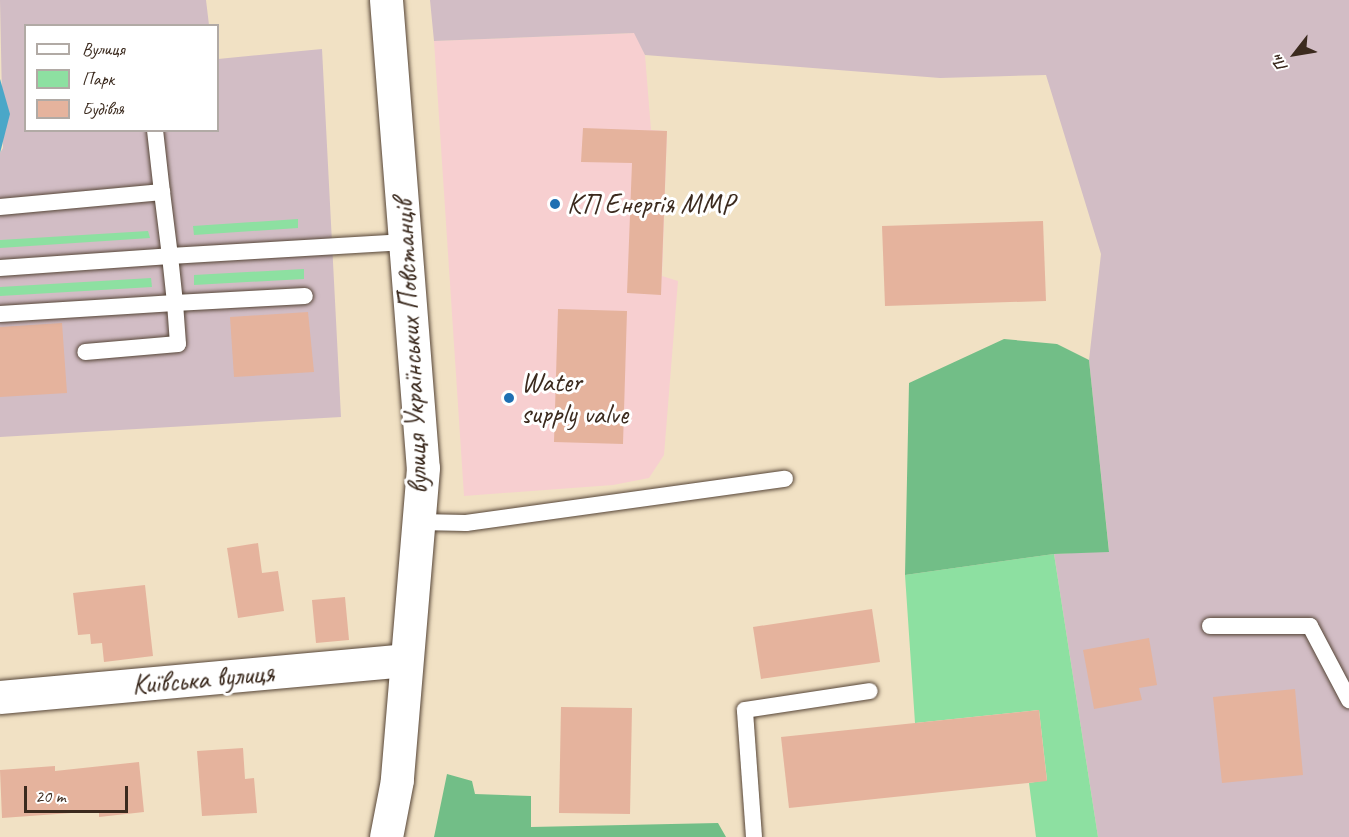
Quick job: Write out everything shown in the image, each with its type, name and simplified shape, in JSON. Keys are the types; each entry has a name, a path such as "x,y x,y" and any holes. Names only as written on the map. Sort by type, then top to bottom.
{"street":[{"name":"вулиця Українських Повстанців","path":"386,0 423,468 405,660 397,780 387,837"},
{"name":"Київська вулиця","path":"0,697 405,660"}],"lane":[{"path":"85,352 178,344 155,132"},
{"path":"0,207 162,192"},
{"path":"0,268 406,242"},
{"path":"0,314 305,296"},
{"path":"418,522 466,524 784,479"},
{"path":"1210,626 1310,626 1349,700"},
{"path":"754,837 745,710 870,691"}],"shaded area":[{"path":"0,0 206,0 209,24 24,24 24,132 219,132 219,59 322,49 341,417 0,437 0,153 3,148"},
{"path":"430,0 1349,0 1349,837 1098,837 1054,554 1109,551 1089,360 1101,254 1046,75 940,78 645,55 634,33 434,41"},
{"name":"КП Енергія ММР","path":"635,33 645,55 651,130 667,131 662,276 678,281 664,455 649,478 613,485 464,496 434,41"}],"green space":[{"path":"298,219 298,228 194,235 193,226"},
{"path":"148,231 150,238 0,248 0,240"},
{"path":"304,269 304,279 194,285 194,275"},
{"path":"151,278 152,287 0,296 0,287"},
{"path":"1004,339 1057,344 1089,360 1109,552 1054,554 905,575 909,383"},
{"path":"1054,554 1098,837 1036,837 1029,783 1047,780 1039,710 915,723 905,575"},
{"path":"447,774 472,781 475,794 531,796 531,827 718,823 726,837 434,837"}],"water":[{"path":"0,79 10,114 0,153"}],"building":[{"path":"583,128 667,131 661,295 627,293 632,163 581,162"},
{"path":"1043,221 1046,301 885,306 882,226"},
{"path":"558,309 627,311 623,444 554,442"},
{"path":"308,312 314,372 234,377 230,317"},
{"path":"62,323 67,393 0,397 0,327"},
{"path":"258,543 262,573 278,571 284,611 238,618 227,548"},
{"path":"145,585 153,656 104,662 102,643 91,644 90,634 78,635 73,593"},
{"path":"345,597 349,640 316,643 312,600"},
{"path":"872,609 880,662 761,679 753,627"},
{"path":"1149,638 1157,685 1139,688 1142,700 1094,709 1083,650"},
{"path":"1295,689 1303,775 1222,783 1213,697"},
{"path":"561,707 632,708 630,814 559,813"},
{"path":"1039,710 1047,781 789,808 781,737"},
{"path":"243,748 245,779 254,778 257,813 202,816 197,751"},
{"path":"139,762 144,812 99,817 99,811 2,818 0,770 55,766 55,771"}],"place":[{"name":"КП Енергія ММР","path":"555,204"},
{"name":"Water supply valve","path":"509,398"}]}
